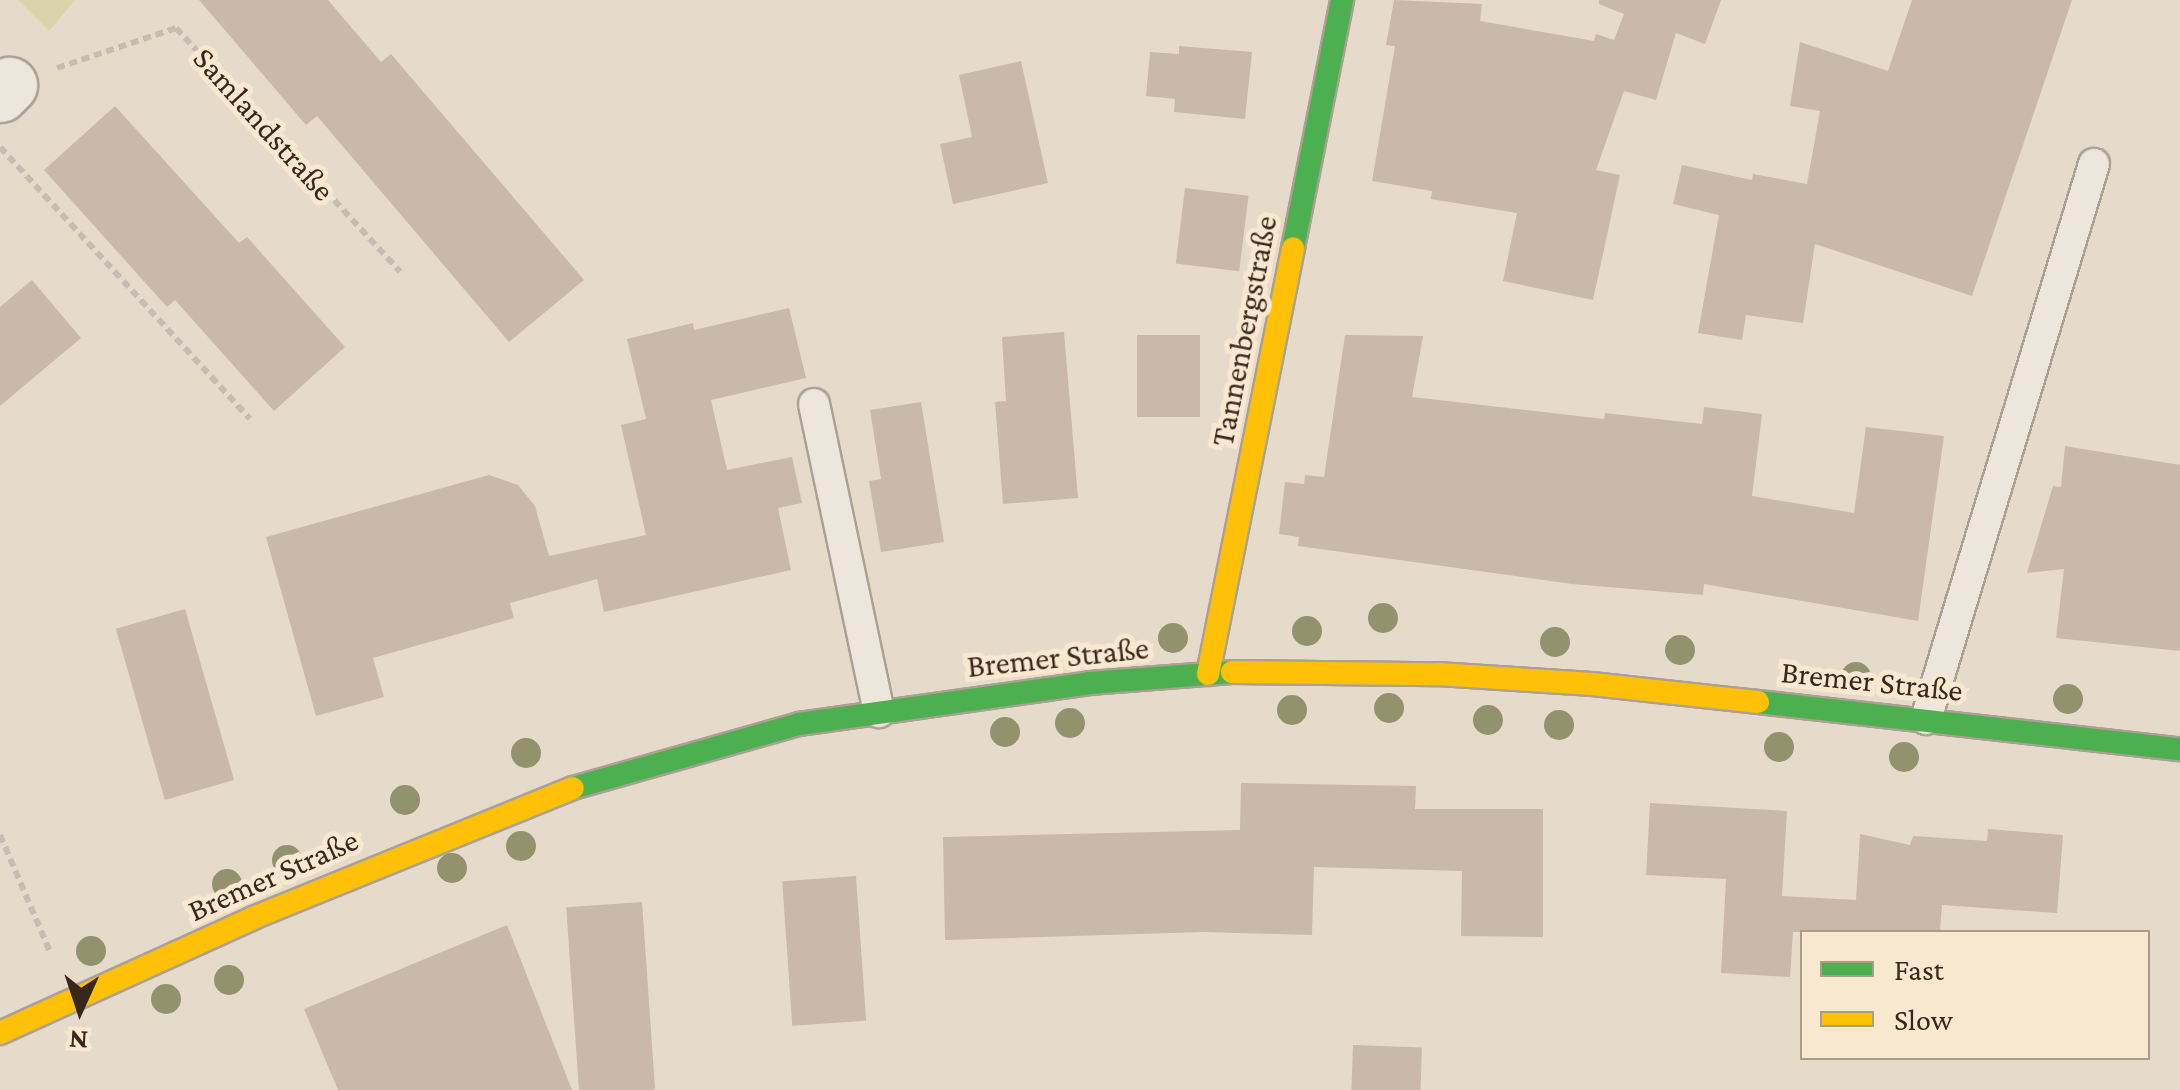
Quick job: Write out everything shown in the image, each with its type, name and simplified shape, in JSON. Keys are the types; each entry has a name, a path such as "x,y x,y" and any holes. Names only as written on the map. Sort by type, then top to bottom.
{"main road":[{"name":"Tannenbergstraße","path":"1208,674 1342,0"},
{"name":"Bremer Straße","path":"0,1034 304,896 554,793 799,724 1090,682 1208,674 1496,678 1926,719 2180,749"}],"lane":[{"path":"1926,719 2094,164"},
{"path":"814,404 879,712"}],"path":[{"name":"Samlandstraße","path":"4,89 176,28 400,272"},
{"path":"0,147 250,420"},
{"path":"0,835 72,1001"}],"shaded area":[{"path":"18,0 75,0 49,31"}],"building":[{"path":"199,0 328,0 381,62 391,54 584,280 509,342 317,116 306,125"},
{"path":"1394,0 1482,4 1480,21 1594,41 1596,34 1614,40 1624,14 1599,4 1599,0 1721,0 1705,44 1676,33 1656,100 1624,91 1596,170 1620,175 1593,300 1503,281 1517,213 1431,199 1432,191 1372,181 1395,46 1386,45"},
{"path":"1912,0 2072,0 1972,296 1815,244 1803,323 1746,315 1742,340 1698,333 1719,215 1673,204 1682,165 1752,180 1753,174 1807,184 1820,111 1790,106 1800,42 1888,71"},
{"path":"1179,46 1252,52 1245,119 1174,112 1175,99 1146,96 1150,52 1179,54"},
{"path":"1021,61 1048,183 953,204 940,144 972,137 959,75"},
{"path":"115,106 239,243 247,237 345,347 274,411 175,300 167,307 44,170"},
{"path":"1185,188 1249,196 1239,271 1176,263"},
{"path":"32,280 81,338 0,406 0,307"},
{"path":"789,308 806,378 711,400 727,470 792,457 802,503 778,508 791,570 604,612 597,579 510,603 514,618 373,658 384,697 316,716 266,537 489,475 518,485 535,506 549,556 646,535 621,425 646,419 627,339 693,323 694,330"},
{"path":"1064,332 1078,498 1003,504 995,402 1006,401 1002,337"},
{"path":"1137,335 1200,335 1200,417 1137,417"},
{"path":"1345,335 1423,336 1412,397 1604,419 1605,413 1702,424 1704,407 1762,414 1752,496 1854,513 1866,427 1944,436 1918,621 1704,584 1703,595 1572,584 1298,546 1299,537 1279,534 1285,482 1304,484 1305,475 1324,477"},
{"path":"921,402 944,542 881,552 869,481 881,479 870,410"},
{"path":"2065,446 2180,465 2180,651 2056,638 2064,569 2027,573 2053,486 2061,487"},
{"path":"185,609 234,780 165,800 116,629"},
{"path":"1241,783 1416,786 1415,809 1543,809 1543,937 1461,936 1462,871 1314,867 1312,935 1204,932 945,940 943,837 1240,830"},
{"path":"1650,803 1787,811 1782,896 1856,900 1860,834 1910,845 1913,836 1987,841 1988,829 2063,835 2057,913 1942,905 1940,930 1800,930 1793,932 1790,977 1721,973 1726,879 1646,875"},
{"path":"856,876 866,1021 792,1026 782,881"},
{"path":"642,902 655,1090 579,1090 566,907"},
{"path":"507,925 572,1090 338,1090 304,1009"},
{"path":"1353,1045 1422,1047 1420,1090 1351,1090"}],"traffic: fast":[{"path":"1293,248 1342,0"},
{"path":"573,788 799,724 1090,683 1232,672"},
{"path":"1758,702 2180,749"}],"traffic: slow":[{"path":"1208,674 1293,248"},
{"path":"1232,672 1438,674 1592,684 1758,702"},
{"path":"0,1033 253,918 573,788"}]}
